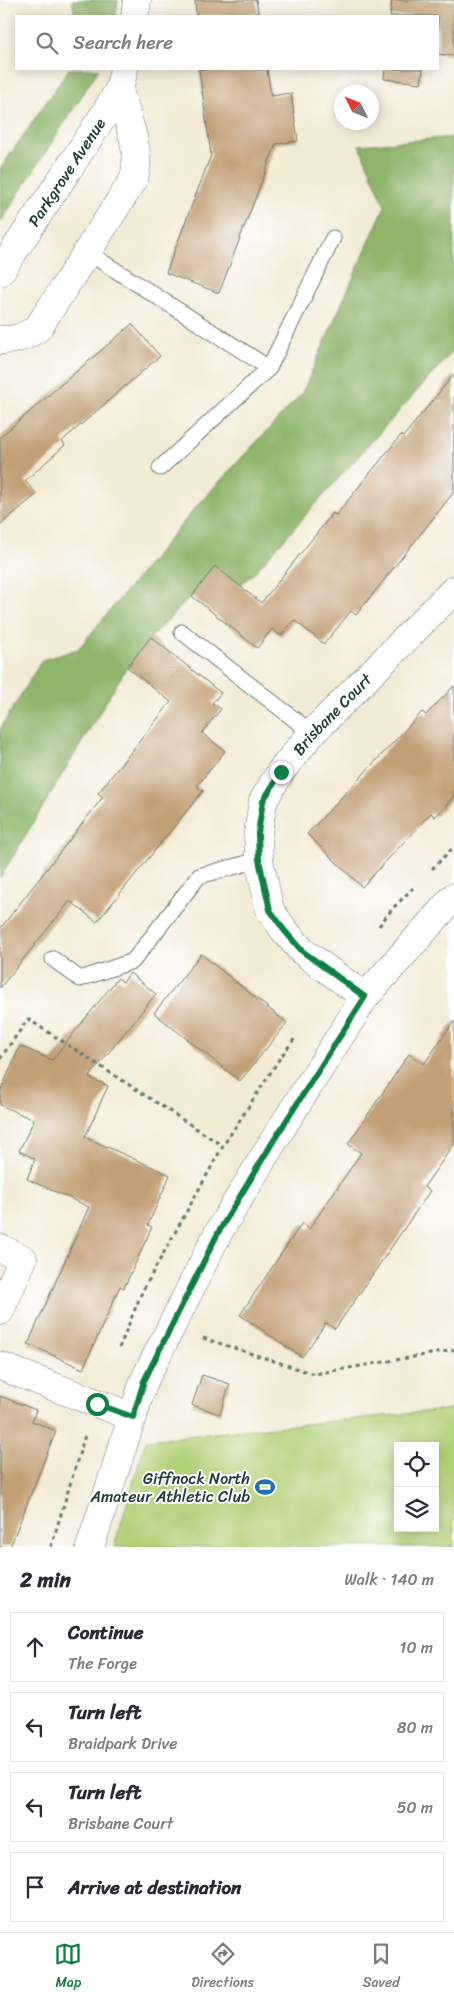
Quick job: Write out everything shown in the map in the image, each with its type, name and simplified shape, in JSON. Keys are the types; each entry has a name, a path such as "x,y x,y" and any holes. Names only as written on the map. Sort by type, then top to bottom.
{"street":[{"path":"135,15 137,0"},
{"path":"0,340 9,340 28,335 38,328 134,179 138,166 136,147 121,79"},
{"name":"Parkgrove Avenue","path":"0,272 104,115 121,79"},
{"name":"Brisbane Court","path":"365,997 302,951 270,910 259,860 258,833 263,801 281,772 312,733 454,590"},
{"path":"90,1547 144,1381 218,1233 274,1140 365,997 454,897"},
{"path":"0,1248 23,1259 0,1311"},
{"path":"0,1366 133,1417"}],"lane":[{"path":"160,468 269,368 334,238"},
{"path":"88,252 269,368"},
{"path":"182,632 312,733"},
{"path":"53,959 80,979 133,961 199,876 259,860"}],"path":[{"path":"0,1059 28,1019 223,1146"},
{"path":"171,1327 314,1374 454,1350"}],"green space":[{"path":"72,0 118,0 116,15 75,15"},
{"path":"68,70 98,70 0,223 0,169"},
{"path":"454,137 454,350 253,574 240,585 216,566 192,596 151,637 127,667 0,878 0,729 42,660 78,649 195,508 302,393 385,206 359,145"},
{"name":"Giffnock North Amateur Athletic Club","path":"454,1409 454,1547 114,1547 146,1440"}],"building":[{"path":"195,0 256,0 259,15 196,15"},
{"path":"392,0 454,0 454,56 439,54 439,15 390,15"},
{"path":"199,70 267,70 271,96 291,93 298,141 276,144 219,293 166,273 211,155"},
{"path":"385,70 423,70 421,83 384,79"},
{"path":"132,324 160,356 62,441 65,445 25,481 37,494 0,525 0,437"},
{"path":"454,374 454,492 356,615 351,611 324,644 294,620 281,636 272,629 257,648 192,596 215,566 261,603 333,513 336,515"},
{"path":"151,637 221,693 212,703 221,709 202,733 225,751 197,786 203,791 97,922 70,901 0,988 0,929 103,797 98,793 171,702 127,667"},
{"path":"454,686 454,796 435,817 431,813 362,887 307,834 422,712 426,715"},
{"path":"201,954 287,1023 240,1081 154,1013"},
{"path":"130,973 156,994 89,1077 108,1086 85,1137 170,1175 148,1225 152,1227 124,1288 120,1286 83,1369 28,1344 89,1207 27,1179 35,1159 19,1151 34,1120 0,1105 0,1092 20,1046 52,1060 118,978 123,982"},
{"path":"454,1021 454,1144 424,1187 430,1191 335,1329 326,1323 302,1357 240,1315 302,1223 309,1229 361,1153 348,1144 409,1054 424,1064"},
{"path":"202,1375 230,1384 220,1414 192,1405"},
{"path":"0,1396 36,1410 32,1421 56,1431 10,1547 0,1547"}],"place":[{"name":"Giffnock North Amateur Athletic Club","path":"265,1487"}],"route":[{"path":"97,1404 133,1417 144,1381 218,1233 274,1140 365,997 302,951 270,910 259,860 258,833 263,801 281,772"}]}
